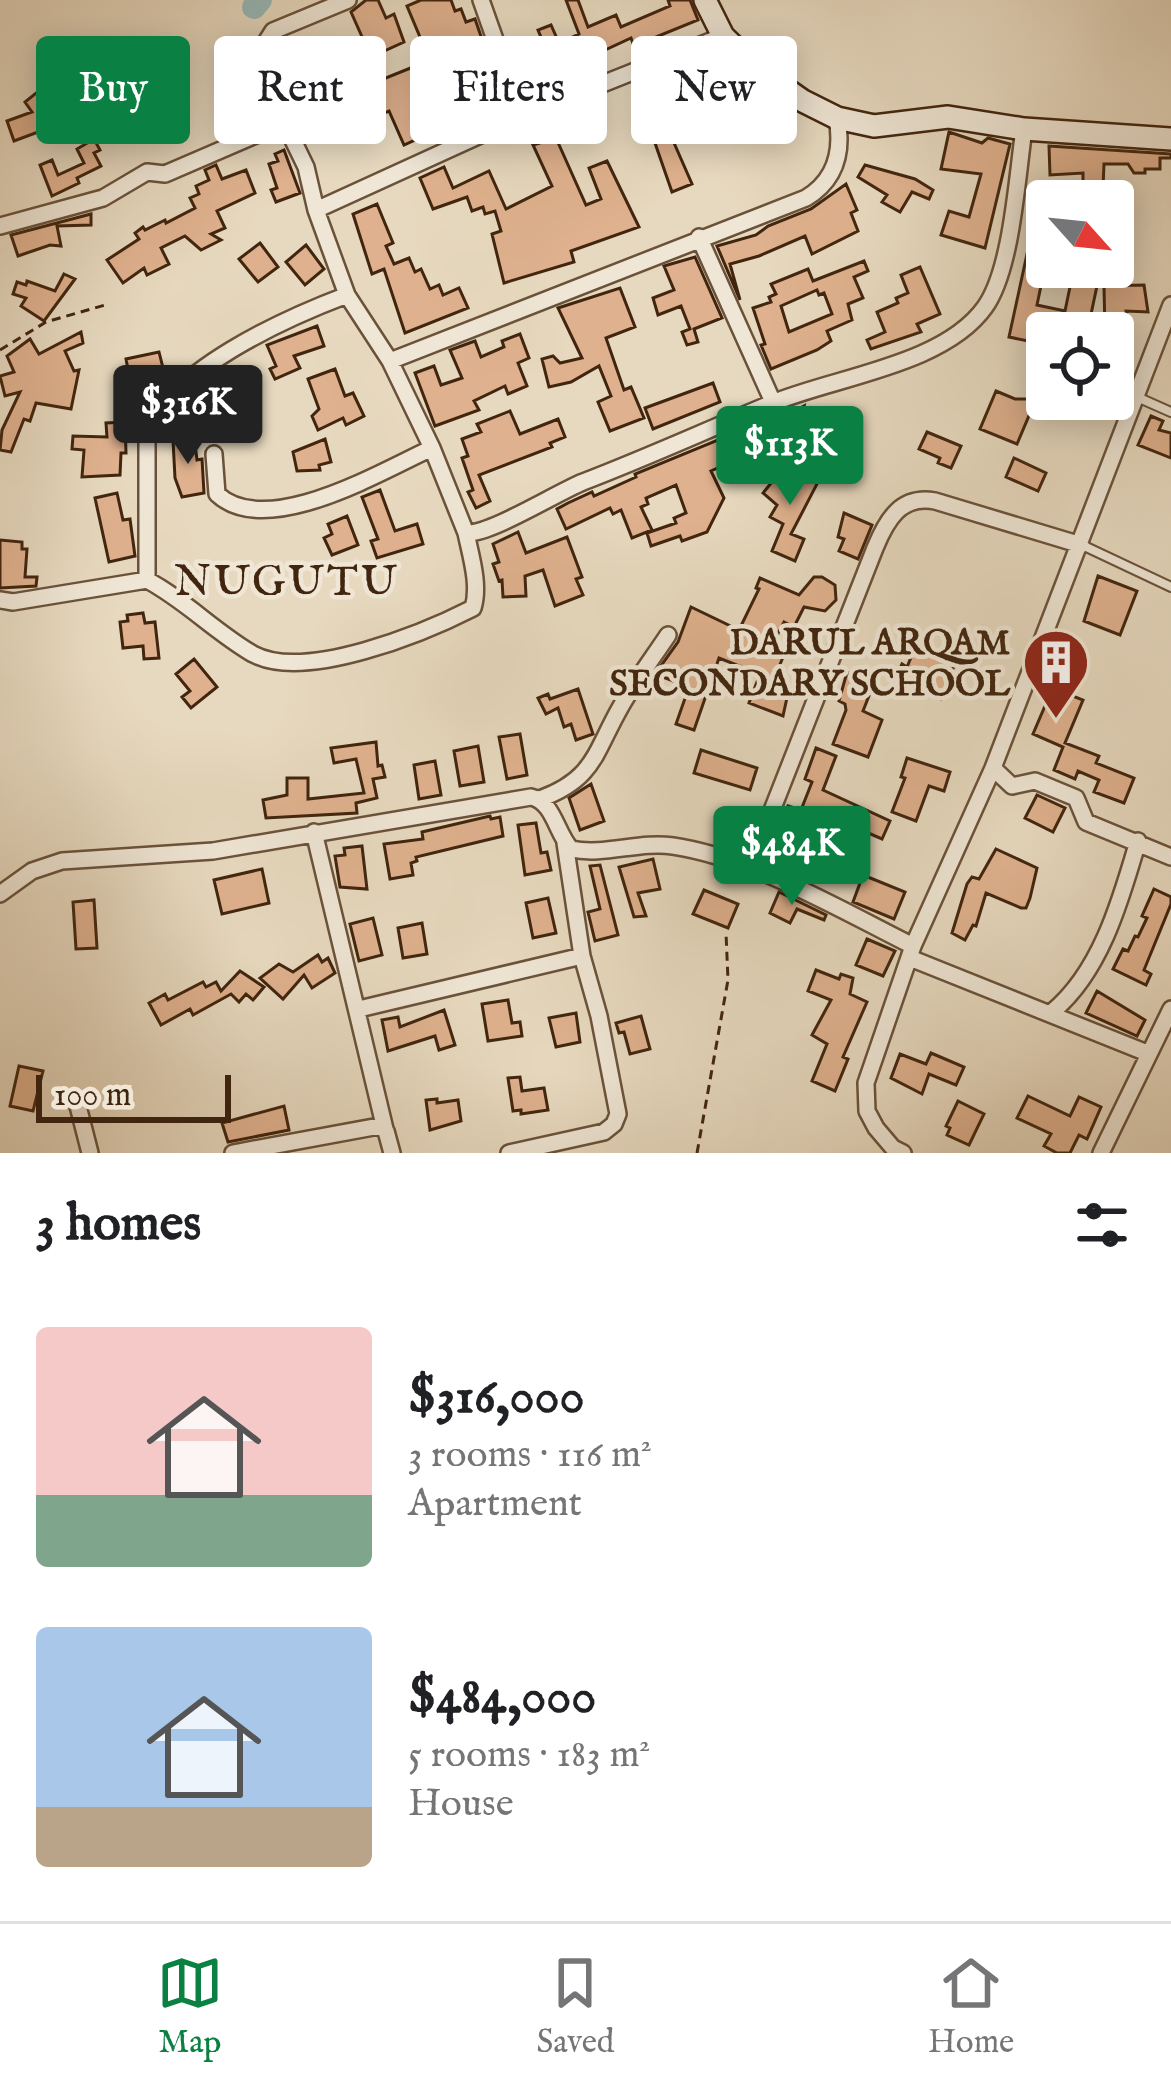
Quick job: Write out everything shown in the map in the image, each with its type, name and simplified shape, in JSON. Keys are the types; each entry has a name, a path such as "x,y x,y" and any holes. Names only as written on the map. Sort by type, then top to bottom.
{"street":[{"path":"269,36 348,0"},
{"path":"481,0 494,36"},
{"path":"705,0 722,36"},
{"path":"797,96 837,118 874,126 948,117 1024,129 1171,139"},
{"path":"391,361 819,190 832,174 838,155 837,118"},
{"path":"466,533 481,532 553,494 685,443 773,402 944,343 972,323 1001,277 1024,129"},
{"path":"0,226 103,198 142,174 165,174 235,144"},
{"path":"0,600 13,602 147,580 253,653 279,663 349,655 428,629 473,608 474,572 466,533 391,361 347,295 306,167 294,144"},
{"path":"316,209 460,144"},
{"path":"699,237 773,402"},
{"path":"147,580 147,437 154,418 189,380 220,359 305,311 347,295"},
{"path":"904,1153 882,1138 867,1111 871,1067 911,952 993,768 1171,305"},
{"path":"214,454 217,494 233,508 252,511 300,506 432,448"},
{"path":"749,869 883,529 900,506 910,500 935,501 1081,544"},
{"path":"0,893 32,871 62,861 213,850 503,799 540,799 564,790 588,772 622,705 668,635"},
{"path":"993,768 1012,786 1036,781 1076,798 1086,822 1171,857"},
{"path":"509,1153 604,1132 618,1114 582,956 565,843 540,799"},
{"path":"314,832 392,1153"},
{"path":"1052,1012 1075,992 1089,968 1138,841"},
{"path":"565,843 581,851 676,846 749,869 911,952 1148,1053"},
{"path":"359,1009 582,956"},
{"path":"1101,1153 1171,1009"},
{"path":"78,1106 90,1153"},
{"path":"233,1153 364,1127 385,1129"}],"lane":[{"path":"1137,397 1171,412"},
{"path":"1081,544 1171,587"}],"path":[{"path":"0,350 46,322 105,304"},
{"path":"698,1153 725,1003 726,933"}],"building":[{"path":"366,0 378,0 386,18 394,14 404,42 386,50 386,36 362,36 351,12"},
{"path":"421,0 451,0 466,22 475,19 481,36 420,36 407,6"},
{"path":"566,0 578,0 588,27 616,15 621,27 670,6 668,0 690,0 698,20 659,36 631,36 607,49 607,36 575,36 579,34"},
{"path":"551,25 556,36 540,36 538,30"},
{"path":"410,68 410,142 404,145 389,111 386,78"},
{"path":"36,93 36,133 14,141 7,121 32,112 25,102"},
{"path":"949,132 982,143 988,138 1010,144 985,248 941,235 949,211 969,217 981,174 941,169"},
{"path":"97,144 100,150 94,153 101,166 52,196 40,165 52,160 58,175 84,163 77,149"},
{"path":"559,144 586,205 601,199 589,168 607,161 639,227 571,251 574,262 504,283 492,234 501,231 495,211 485,214 483,207 472,211 467,197 433,209 420,178 444,167 453,188 489,171 506,209 552,186 533,145"},
{"path":"655,144 674,144 692,184 672,192"},
{"path":"1049,146 1171,154 1171,158 1160,158 1160,169 1145,169 1145,173 1134,173 1128,164 1104,164 1103,180 1083,180 1083,173 1050,175"},
{"path":"284,150 300,193 276,202 269,164 278,161 275,154"},
{"path":"216,165 222,179 246,170 255,193 217,211 225,228 211,234 221,240 201,250 185,236 161,248 169,264 147,275 144,268 123,283 107,260 139,239 135,233 143,227 166,223 195,208 190,198 199,194 196,186 209,180 205,170"},
{"path":"865,165 915,179 933,190 929,199 912,192 900,212 882,202 887,195 858,177"},
{"path":"846,184 857,210 851,213 858,231 812,254 805,236 730,264 740,300 717,246 756,235 811,209"},
{"path":"377,204 393,243 386,246 394,264 409,258 415,272 421,269 430,289 439,285 443,295 459,288 468,308 405,333 384,269 372,274 353,214"},
{"path":"91,214 91,225 57,226 61,246 18,256 11,235"},
{"path":"260,243 278,267 258,282 239,259"},
{"path":"306,245 324,269 305,285 286,262"},
{"path":"695,257 722,318 694,329 698,342 687,345 682,332 690,329 681,306 658,315 653,298 674,290 664,266"},
{"path":"1026,259 1026,288 1041,288 1037,305 1065,311 1070,288 1097,288 1091,312 1026,312 1026,341 1009,337"},
{"path":"864,261 868,271 854,277 863,298 848,304 852,320 827,331 831,341 817,350 771,369 753,308 771,302 769,297 776,294 771,284 808,269 813,281","holes":["817,290 819,295 824,293 832,314 789,332 781,306"]},
{"path":"920,267 940,314 917,324 921,332 871,349 867,340 885,332 877,312 908,293 901,275"},
{"path":"64,274 75,279 44,321 21,306 26,298 13,294 17,282 26,285 27,281 55,291"},
{"path":"1144,285 1148,312 1105,312 1104,288"},
{"path":"620,288 635,327 606,338 624,390 631,387 644,418 610,431 598,402 611,396 599,366 571,382 549,387 542,359 553,356 560,363 582,358 558,308"},
{"path":"317,326 324,346 294,356 300,368 275,379 270,369 276,366 267,345"},
{"path":"81,332 83,343 65,351 74,371 79,370 71,409 36,403 11,452 0,450 2,430 20,392 5,396 0,376 14,372 7,356 30,339 39,354"},
{"path":"520,334 529,358 518,363 527,386 508,394 505,386 474,401 479,410 435,426 415,373 434,366 441,385 462,378 450,350 475,341 481,357"},
{"path":"159,352 164,372 151,375 152,379 130,380 126,359"},
{"path":"335,369 345,396 353,393 364,416 346,425 343,418 318,430 312,416 319,409 308,379"},
{"path":"713,383 720,402 653,429 645,408"},
{"path":"996,391 1026,399 1027,420 1017,444 980,429"},
{"path":"804,406 800,421 807,424 791,432 795,441 772,454 777,458 760,467 752,453 711,471 724,498 707,532 651,546 647,533 676,523 674,518 686,513 676,485 646,498 648,504 641,507 652,530 632,538 621,510 613,514 610,508 566,529 557,509 568,503 751,427 762,435"},
{"path":"510,411 520,434 558,419 565,437 550,443 552,447 479,475 490,501 476,508 468,492 473,490 462,458 468,456 462,439 481,432 477,424"},
{"path":"1151,416 1163,421 1159,430 1171,433 1171,458 1138,445"},
{"path":"125,422 126,453 121,453 120,475 82,477 84,450 72,449 73,436 107,437 106,423"},
{"path":"927,432 961,446 951,468 919,449"},
{"path":"194,436 197,460 202,459 204,493 182,497 175,478 173,440"},
{"path":"325,439 331,462 319,465 320,470 297,471 293,452"},
{"path":"1014,458 1046,473 1038,491 1006,477"},
{"path":"786,465 818,482 791,534 804,539 795,561 772,551 783,524 770,517 777,505 763,493"},
{"path":"380,490 395,531 417,524 423,544 377,558 371,541 378,539 362,497"},
{"path":"117,493 123,520 130,519 135,556 109,562 95,498"},
{"path":"844,513 872,525 858,559 839,551"},
{"path":"347,516 358,545 332,555 324,538 332,534 328,524"},
{"path":"518,532 526,553 567,537 582,577 576,579 583,595 555,606 543,570 525,576 526,596 503,597 502,580 493,564 499,562 493,544"},
{"path":"0,540 22,542 22,549 27,549 25,577 37,577 36,586 0,588"},
{"path":"1098,576 1137,591 1120,635 1084,621"},
{"path":"814,577 835,585 836,600 825,611 804,607 794,627 784,622 772,645 786,650 771,686 788,693 783,716 749,703 760,674 719,658 694,730 676,724 689,687 655,674 678,642 691,607 739,630 760,578 799,595"},
{"path":"143,613 145,623 155,622 159,658 144,659 143,646 123,648 120,622 128,621 127,615"},
{"path":"917,643 956,661 941,699 895,679 902,664 907,667"},
{"path":"1070,653 1085,660 1070,695 1083,700 1065,743 1099,756 1096,763 1134,778 1124,803 1094,792 1099,780 1078,771 1075,779 1054,770 1063,747 1033,734 1045,706 1053,709"},
{"path":"194,659 217,687 191,708 182,697 190,691 176,674"},
{"path":"847,672 874,683 863,711 882,720 868,757 833,744 846,710 839,701"},
{"path":"578,689 593,734 576,740 571,724 564,727 558,708 546,714 538,698 548,694 550,699"},
{"path":"520,734 527,775 507,779 499,737"},
{"path":"376,742 378,766 382,765 385,777 373,779 377,798 356,803 357,813 266,818 263,800 287,795 287,778 308,778 308,799 364,793 356,759 334,763 331,748"},
{"path":"478,746 484,782 460,786 454,751"},
{"path":"816,748 836,756 823,790 890,821 882,839 820,812 815,826 785,816 788,806 801,810 812,782 805,779"},
{"path":"701,750 757,768 750,790 694,773"},
{"path":"907,758 950,772 944,791 929,786 916,821 892,812"},
{"path":"435,761 441,795 419,799 414,765"},
{"path":"591,784 604,821 580,830 569,798"},
{"path":"1037,795 1065,808 1053,832 1025,818"},
{"path":"500,817 503,836 416,857 411,863 413,875 390,879 384,844 423,839 422,832"},
{"path":"536,823 541,853 547,852 551,870 525,875 518,825"},
{"path":"362,846 367,889 340,887 335,856 345,855 344,848"},
{"path":"996,849 1037,868 1030,898 1026,908 1021,908 986,893 976,926 965,940 952,933 967,884 972,877 979,879"},
{"path":"653,859 660,889 638,893 646,916 634,917 619,867"},
{"path":"600,865 618,935 595,941 588,912 600,909 590,866"},
{"path":"262,869 269,903 222,914 214,880"},
{"path":"863,875 905,892 894,919 853,902"},
{"path":"1154,889 1171,897 1171,904 1144,970 1151,974 1146,985 1113,969 1123,949 1128,951 1138,937"},
{"path":"704,890 738,904 728,928 693,914"},
{"path":"779,892 826,915 824,920 797,909 790,923 770,913"},
{"path":"548,898 556,933 533,938 526,903"},
{"path":"94,900 97,948 76,949 73,902"},
{"path":"373,918 382,955 359,961 350,924"},
{"path":"422,923 427,954 403,958 398,928"},
{"path":"867,939 895,951 883,976 856,965"},
{"path":"318,955 322,962 328,958 335,973 312,988 304,975 283,999 260,978 279,964 293,972"},
{"path":"816,970 839,979 841,974 853,978 850,994 867,1002 843,1057 848,1059 835,1091 812,1081 827,1044 812,1035 831,1000 808,991"},
{"path":"240,971 264,987 253,1000 246,994 239,1002 231,994 193,1015 190,1009 161,1025 149,1003 165,994 168,1000 203,982 206,987 216,982 221,991"},
{"path":"1097,991 1145,1020 1137,1036 1086,1013"},
{"path":"508,1000 512,1023 520,1022 522,1036 488,1041 482,1004"},
{"path":"444,1010 455,1045 439,1050 435,1036 388,1051 382,1020 398,1017 400,1027"},
{"path":"576,1013 580,1042 556,1047 549,1018"},
{"path":"641,1016 650,1049 630,1054 616,1023"},
{"path":"931,1053 964,1067 956,1085 929,1074 922,1094 891,1078 900,1054 926,1064"},
{"path":"19,1066 43,1071 33,1111 10,1106"},
{"path":"520,1077 522,1091 544,1088 548,1110 513,1111 508,1078"},
{"path":"1028,1096 1070,1116 1079,1097 1101,1107 1087,1139 1079,1135 1070,1153 1057,1153 1044,1146 1051,1134 1017,1118"},
{"path":"437,1099 437,1103 458,1100 461,1121 430,1130 426,1100"},
{"path":"958,1101 984,1114 969,1145 947,1135 950,1128 946,1126"},
{"path":"284,1106 289,1130 228,1142 222,1123"}],"waterway":[{"path":"254,7 260,0"}],"place":[{"name":"DARUL ARQAM SECONDARY SCHOOL","path":"1056,721"}],"district":[{"name":"NUGUTU","path":"287,580"}]}
